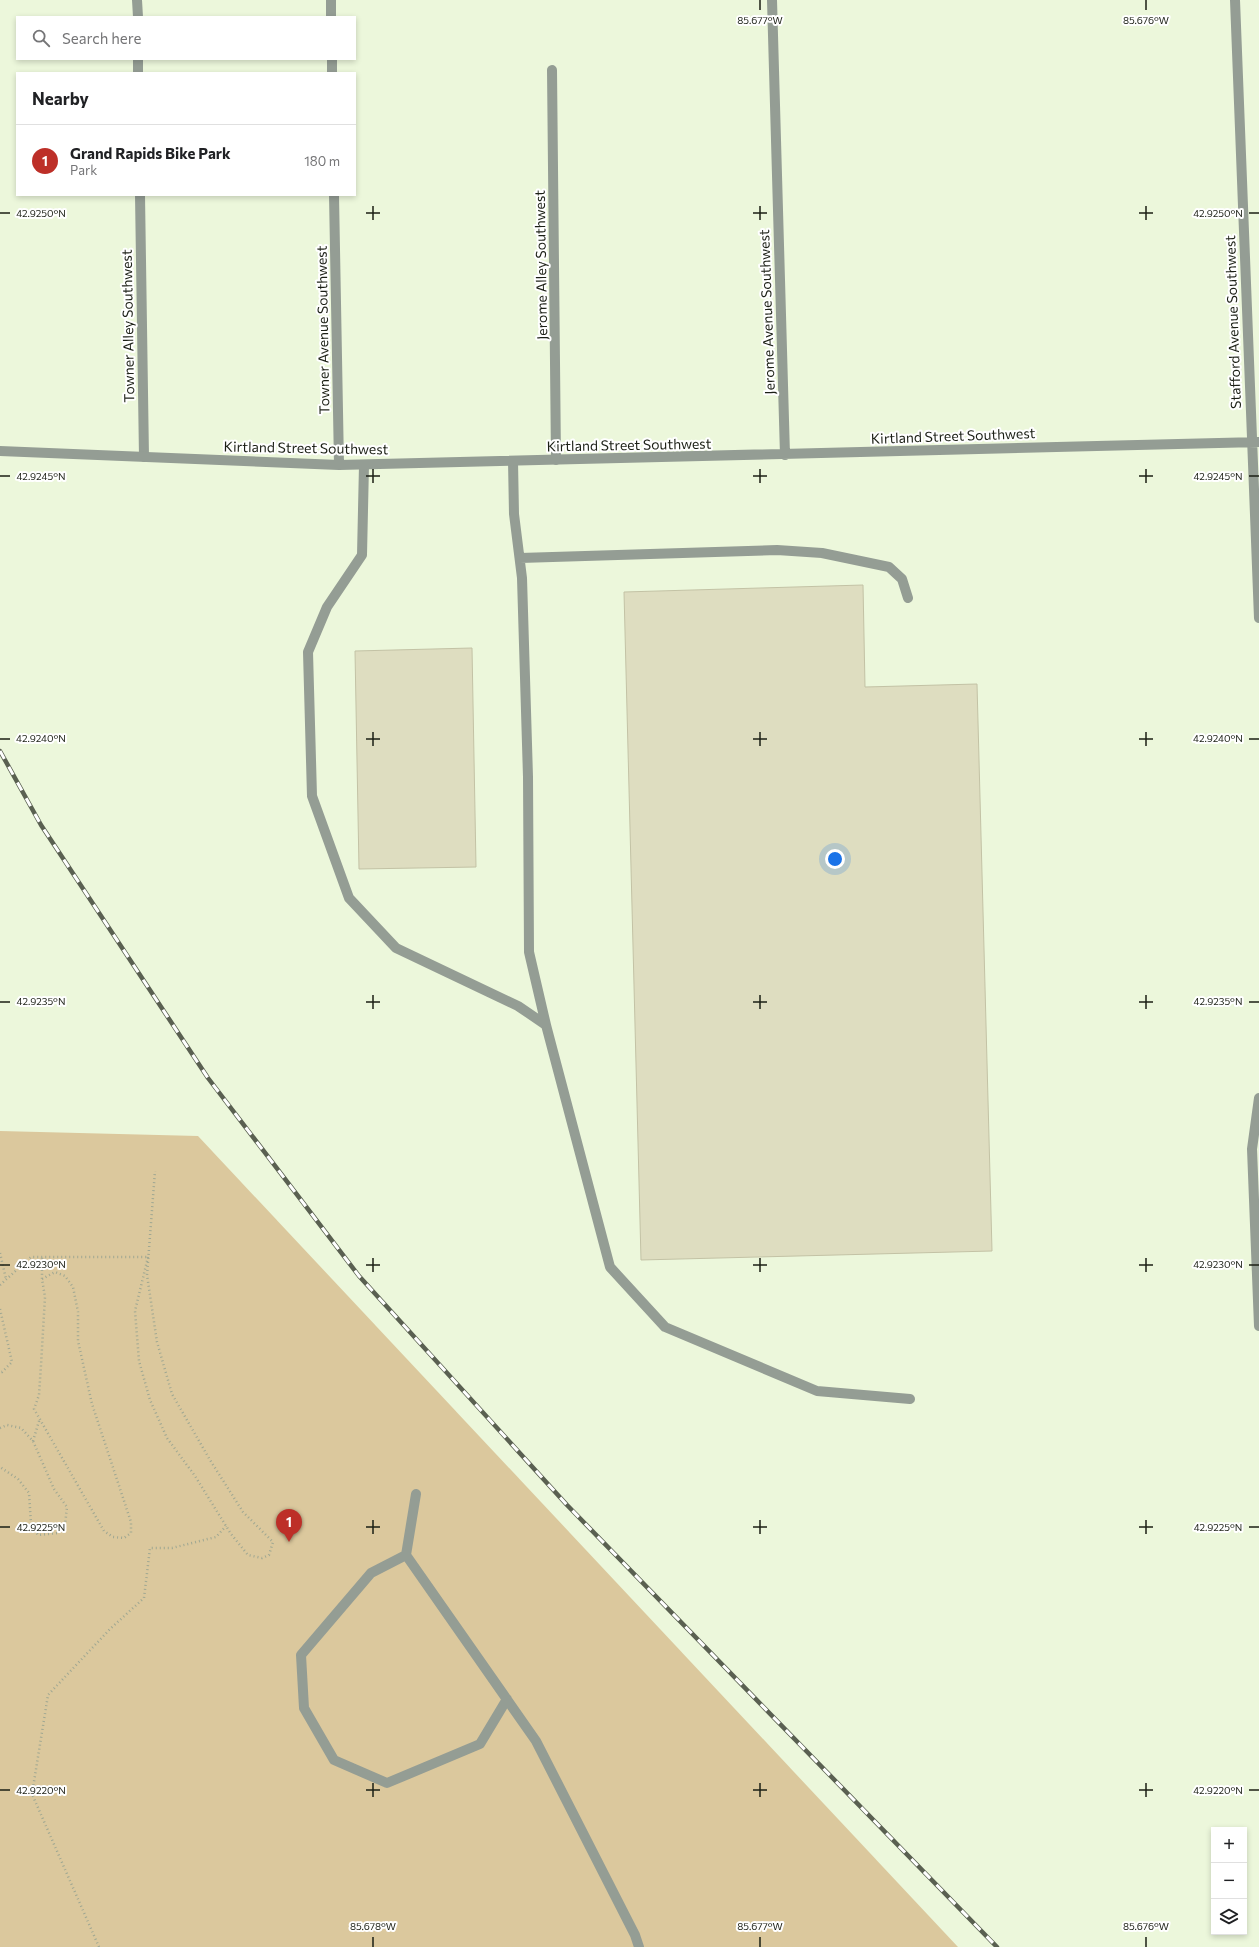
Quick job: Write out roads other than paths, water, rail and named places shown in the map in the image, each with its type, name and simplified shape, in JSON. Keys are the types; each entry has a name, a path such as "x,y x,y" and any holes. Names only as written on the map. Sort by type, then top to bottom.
{"street":[{"path":"137,0 138,16"},
{"path":"331,0 331,16"},
{"name":"Jerome Avenue Southwest","path":"772,0 785,455"},
{"name":"Stafford Avenue Southwest","path":"1235,0 1255,442 1259,618"},
{"path":"138,60 138,72"},
{"path":"332,60 332,72"},
{"name":"Jerome Alley Southwest","path":"552,70 556,460"},
{"name":"Towner Alley Southwest","path":"140,196 144,457"},
{"name":"Towner Avenue Southwest","path":"334,196 339,465"},
{"name":"Kirtland Street Southwest","path":"0,451 339,465 1255,442"},
{"path":"514,461 514,514 522,578 528,777 529,952 546,1025 610,1267 664,1327 817,1391 910,1399"},
{"path":"364,464 362,555 327,608 308,652 312,796 349,898 396,948 518,1006 546,1025"},
{"path":"520,558 777,550 822,553 889,567 902,579 908,598"},
{"path":"1259,1098 1252,1150 1259,1326"},
{"path":"416,1494 406,1555 536,1741 635,1935 638,1947"},
{"path":"406,1555 371,1573 301,1655 304,1708 334,1760 387,1783 480,1744 507,1699"}],"railway":[{"path":"0,751 41,825 208,1078 359,1276 567,1505 997,1947"}],"place":[{"name":"Grand Rapids Bike Park","path":"289,1542"}]}
